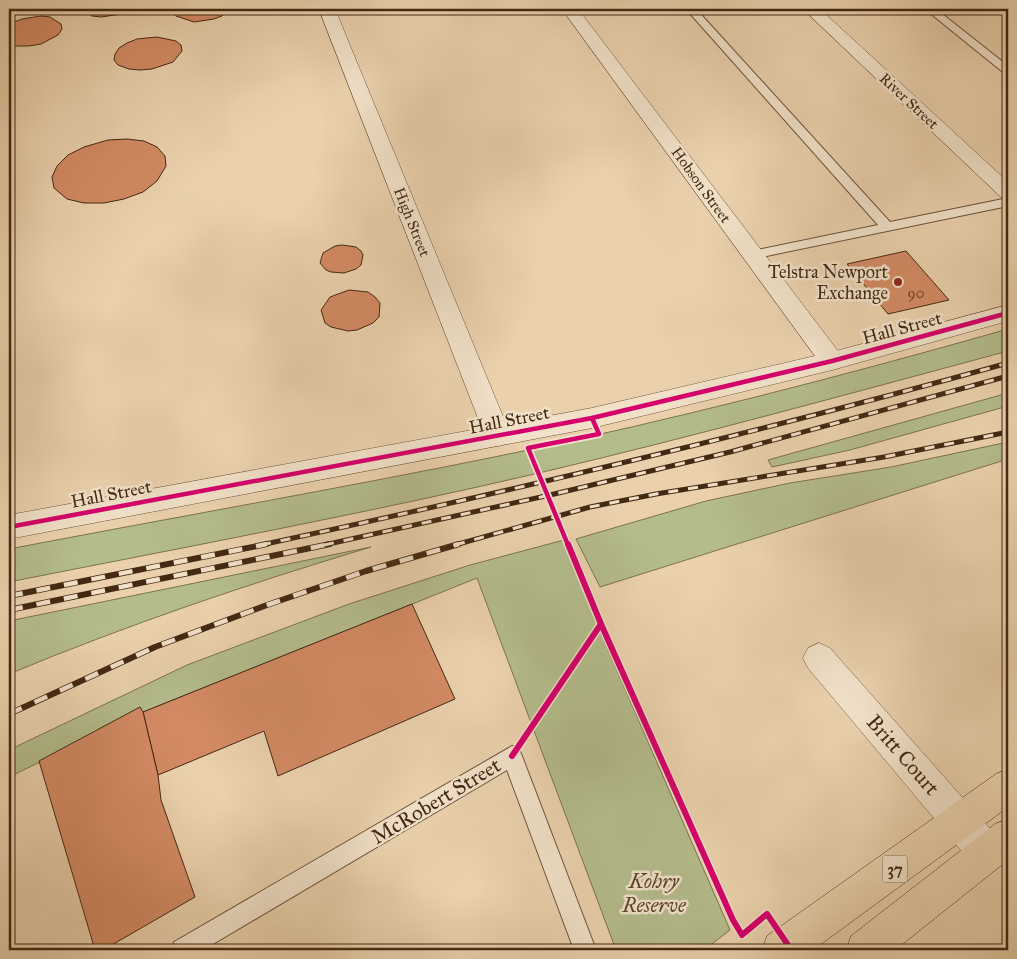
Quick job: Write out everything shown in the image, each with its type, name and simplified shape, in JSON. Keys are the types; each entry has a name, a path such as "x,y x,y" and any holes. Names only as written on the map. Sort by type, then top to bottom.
{"main road":[{"name":"37","path":"781,950 1008,786"},
{"path":"865,950 998,845"}],"street":[{"name":"High Street","path":"327,9 498,436"},
{"name":"Hobson Street","path":"570,9 832,361"},
{"name":"River Street","path":"811,9 1008,193"},
{"name":"Hall Street","path":"9,527 592,418 832,361 1008,314"},
{"name":"Britt Court","path":"819,658 960,822 998,845"}],"lane":[{"path":"691,9 888,227"},
{"path":"930,9 1008,71"},
{"path":"752,255 1008,202"},
{"name":"McRobert Street","path":"182,950 512,756 585,950"}],"green space":[{"path":"1008,329 1008,351 657,444 539,473 407,502 9,582 9,549 384,479 572,441 760,396"},
{"path":"1008,393 1008,406 850,450 772,467 768,460"},
{"path":"1008,442 1008,459 600,587 576,539 706,501 790,483 891,467"},
{"name":"Kohry Reserve","path":"564,540 605,643 730,930 704,950 616,950 477,578 143,712 9,777 9,750 187,665 349,604 470,565"},
{"path":"371,547 188,606 9,674 9,621"}],"building":[{"path":"81,9 133,9 122,14 101,17 92,16"},
{"path":"174,9 229,9 222,16 214,19 194,22 176,16"},
{"path":"41,16 50,17 61,24 62,29 58,35 41,44 9,46 9,24 22,19"},
{"path":"157,37 176,41 181,45 182,51 173,62 152,69 140,70 118,65 114,60 119,48 127,43 137,39"},
{"path":"127,139 144,141 157,147 165,156 166,166 157,181 143,192 124,199 104,203 84,203 67,199 54,188 52,177 57,166 68,155 84,147 108,140"},
{"path":"335,246 356,247 361,251 363,255 361,265 344,273 326,270 320,263 323,253"},
{"name":"Telstra Newport Exchange","path":"906,251 949,300 888,314 847,264"},
{"path":"349,290 368,292 375,297 380,303 379,317 373,323 357,330 348,331 331,327 325,323 321,310 330,297"},
{"path":"412,604 455,699 278,776 264,731 158,775 143,712"},
{"path":"140,707 143,712 158,775 161,800 195,897 103,950 95,950 39,761"}],"railway":[{"path":"261,545 636,460 1008,363"},
{"path":"324,545 550,495 730,452 1008,376"},
{"path":"455,545 590,507 656,494 884,457 1008,432"},
{"path":"9,596 267,544"},
{"path":"9,610 330,544"},
{"path":"9,714 155,647 267,605 366,571 459,544"}],"cycle path":[{"path":"9,527 592,418 832,361 1008,313"},
{"path":"592,418 599,434 528,448 601,624 733,920 742,935 767,914 788,945"},
{"path":"512,756 601,624"}],"place":[{"name":"Telstra Newport Exchange","path":"898,282"}]}
